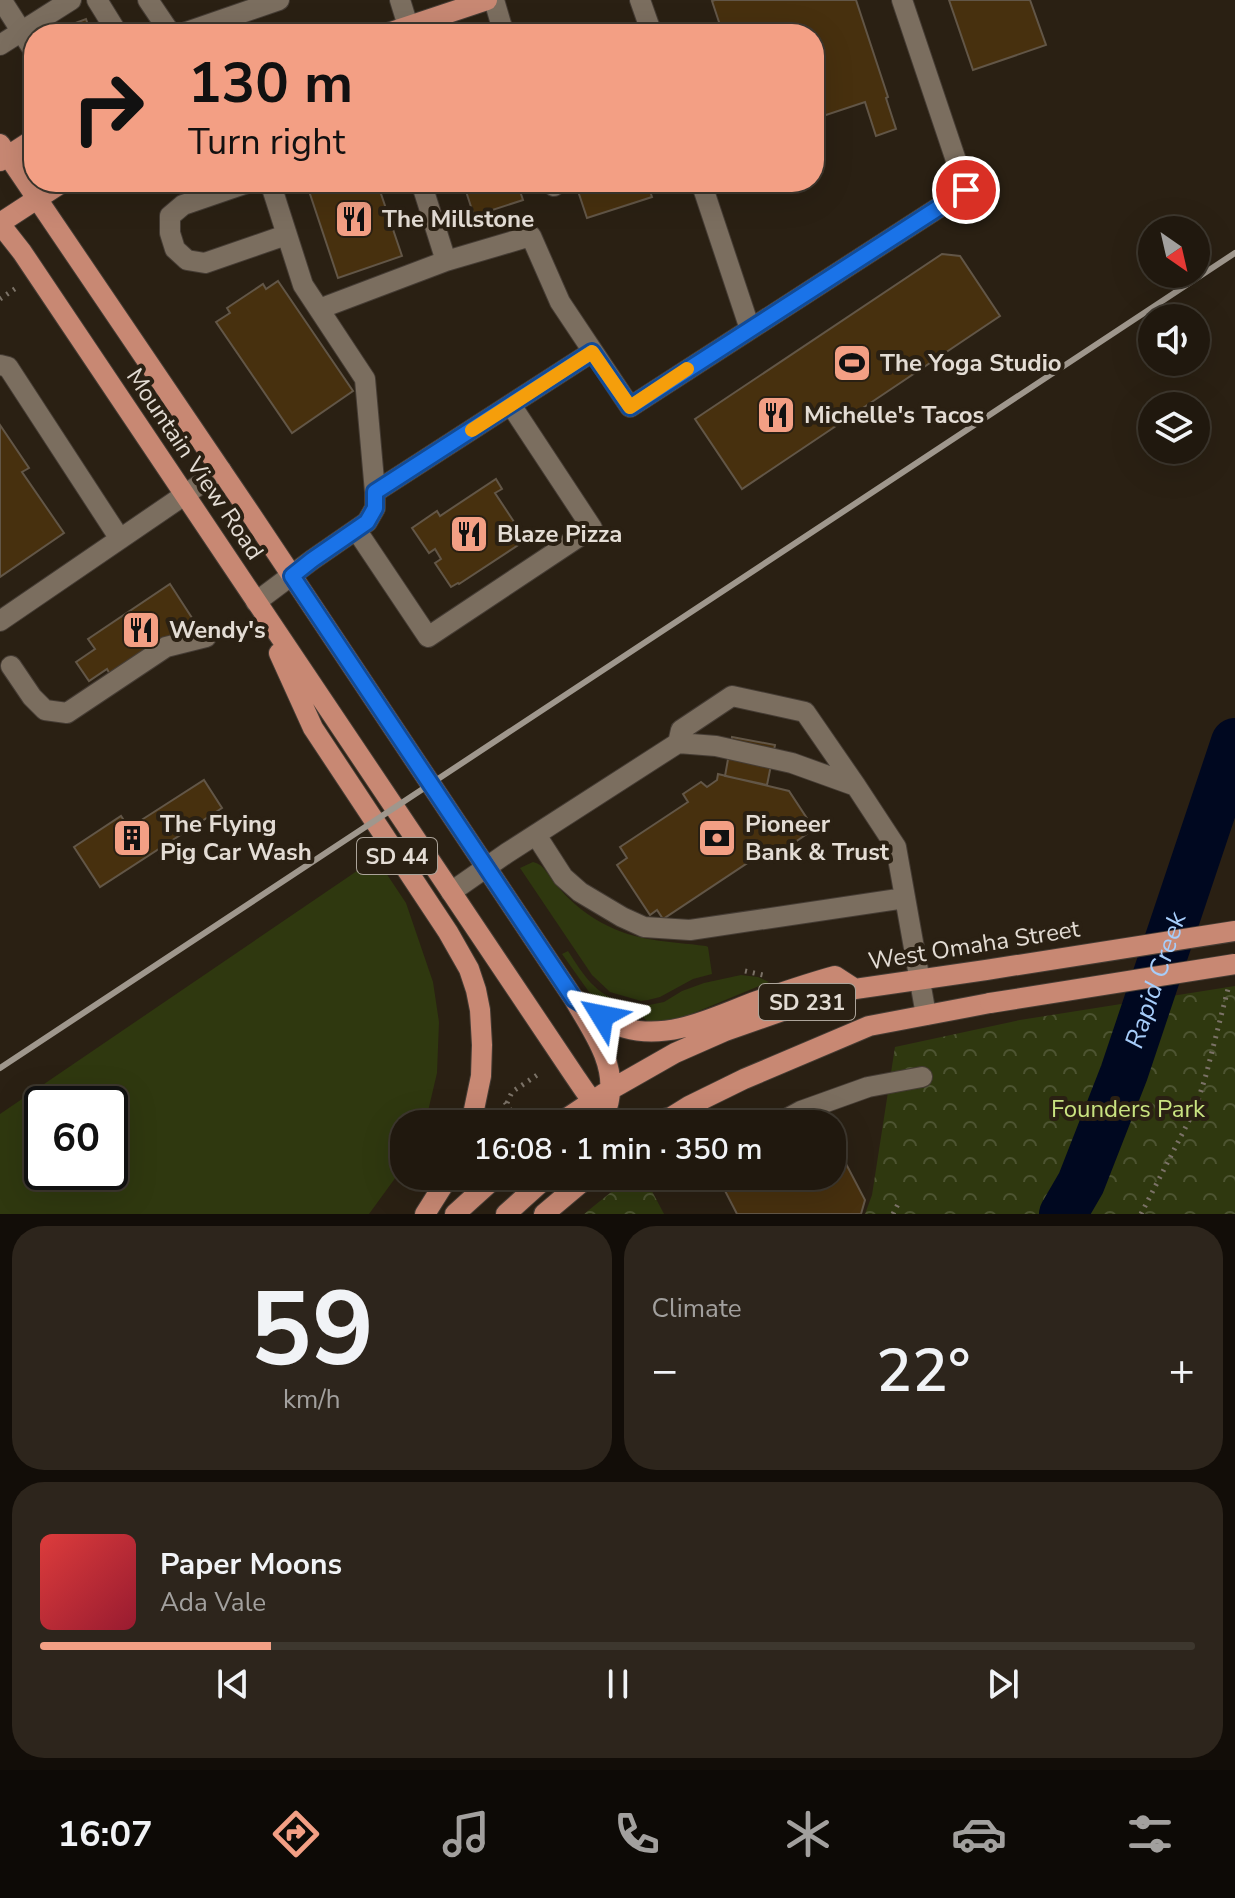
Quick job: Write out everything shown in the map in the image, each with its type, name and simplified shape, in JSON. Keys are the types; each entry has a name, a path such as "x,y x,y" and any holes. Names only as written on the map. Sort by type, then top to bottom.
{"main road":[{"path":"414,24 487,0"},
{"path":"3,154 24,144"},
{"name":"Mountain View Road","path":"3,154 24,182"},
{"name":"Mountain View Road","path":"32,192 574,999 605,1054 610,1079 602,1107"},
{"path":"0,223 48,192"},
{"name":"Mountain View Road","path":"0,223 451,892 602,1107"},
{"name":"SD 44","path":"256,602 313,728 448,932 469,969 480,1010 482,1045 481,1076 474,1110"},
{"name":"West Omaha Street","path":"602,1107 675,1053 725,1031 811,1001 855,989 1235,931"},
{"name":"SD 231","path":"684,1110 744,1079 869,1026 990,1003 1234,968"},
{"path":"574,999 619,1027 656,1031 706,1022 770,996 835,976 855,989"},
{"path":"425,1214 440,1190"},
{"path":"455,1214 482,1190"},
{"path":"506,1214 533,1190"},
{"path":"544,1214 572,1190"}],"lane":[{"path":"29,24 71,0"},
{"path":"97,0 112,24"},
{"path":"148,0 164,24"},
{"path":"210,24 279,0"},
{"path":"400,0 407,24"},
{"path":"494,0 501,24"},
{"path":"640,0 648,24"},
{"path":"319,309 446,261 531,236 560,302 630,407 966,190 902,0"},
{"path":"4,4 7,37"},
{"path":"221,192 183,205 170,216 170,233 175,249 187,260 205,263 286,235"},
{"path":"256,602 357,531 375,508 365,379 303,285 273,192"},
{"path":"424,192 446,261"},
{"path":"704,192 750,329"},
{"path":"375,492 592,352"},
{"path":"0,365 8,367 120,539"},
{"path":"357,531 428,637 592,528 511,405"},
{"path":"0,621 221,470"},
{"path":"11,666 45,710 67,713 166,647 206,637"},
{"path":"678,743 681,730 732,696 805,712 896,847 926,1015"},
{"path":"451,892 678,743 716,746 792,763 856,786"},
{"path":"536,835 563,877 580,892 609,911 644,927 690,930 905,898"},
{"path":"804,1110 868,1087 922,1077"}],"path":[{"path":"0,299 20,286"},
{"path":"1141,1214 1196,1107 1234,968"},
{"path":"507,1103 512,1092 540,1073"},
{"path":"493,1098 507,1103 511,1110"},
{"path":"893,1214 900,1200"}],"green space":[{"path":"376,858 406,903 433,982 439,1022 437,1073 428,1110 390,1110 390,1185 369,1214 0,1214 0,1114 24,1098 24,1190 128,1190 128,1086 41,1086"},
{"path":"533,862 543,868 574,904 602,923 640,937 708,947 712,974 693,979 648,1000 641,1001 610,992 592,975 520,868"},
{"path":"568,951 591,983 625,1004 624,1008 613,1010 589,992 562,954"},
{"path":"741,975 769,982 672,1020 648,1022 639,1013 639,1007 664,1002 704,983"},
{"name":"Founders Park","path":"1235,986 1235,1214 865,1214 872,1195 895,1047 1020,1020"},
{"path":"614,1190 651,1190 664,1214 584,1214"}],"building":[{"path":"856,0 896,129 876,136 865,102 824,116 824,24 720,24 712,1"},
{"path":"949,0 1030,0 1046,45 973,70"},
{"name":"The Millstone","path":"309,192 380,192 402,256 338,278"},
{"path":"466,192 520,192 523,200 474,216"},
{"path":"578,192 650,192 652,197 587,218"},
{"path":"942,254 960,256 1000,316 742,489 695,419"},
{"path":"278,281 353,391 292,433 216,322 230,313 227,308 263,284 266,289"},
{"path":"0,425 29,468 22,472 64,533 0,577"},
{"name":"Blaze Pizza","path":"496,479 502,489 495,493 526,540 451,587 435,563 441,559 435,549 429,553 412,528 437,511 440,516"},
{"name":"Wendy's","path":"170,584 194,621 111,676 107,669 89,681 76,662 95,649 88,639"},
{"path":"732,737 775,745 767,785 725,776"},
{"name":"Pioneer Bank & Trust","path":"718,774 789,791 814,829 772,858 767,850 663,919 657,910 650,915 617,865 627,858 620,847 688,802 683,794 701,782 707,787 717,780"},
{"name":"The Flying Pig Car Wash","path":"204,780 222,808 100,887 74,847 121,816 129,828"},
{"path":"846,1164 865,1200 861,1214 737,1214 725,1190 846,1190"}],"waterway":[{"name":"Rapid Creek","path":"1063,1214 1081,1183 1124,1073 1235,742"}],"railway":[{"path":"0,1068 1235,253"}],"slow traffic":[{"path":"472,430 592,352 630,407 687,369"}],"place":[{"name":"The Millstone","path":"354,219"},
{"name":"The Yoga Studio","path":"852,363"},
{"name":"Michelle's Tacos","path":"776,415"},
{"name":"Blaze Pizza","path":"469,534"},
{"name":"Wendy's","path":"141,630"},
{"name":"The Flying Pig Car Wash","path":"132,838"},
{"name":"Pioneer Bank & Trust","path":"717,838"}],"route":[{"path":"602,1016 574,999 292,576 367,522 375,508 375,492 592,352 630,407 966,190"}]}
